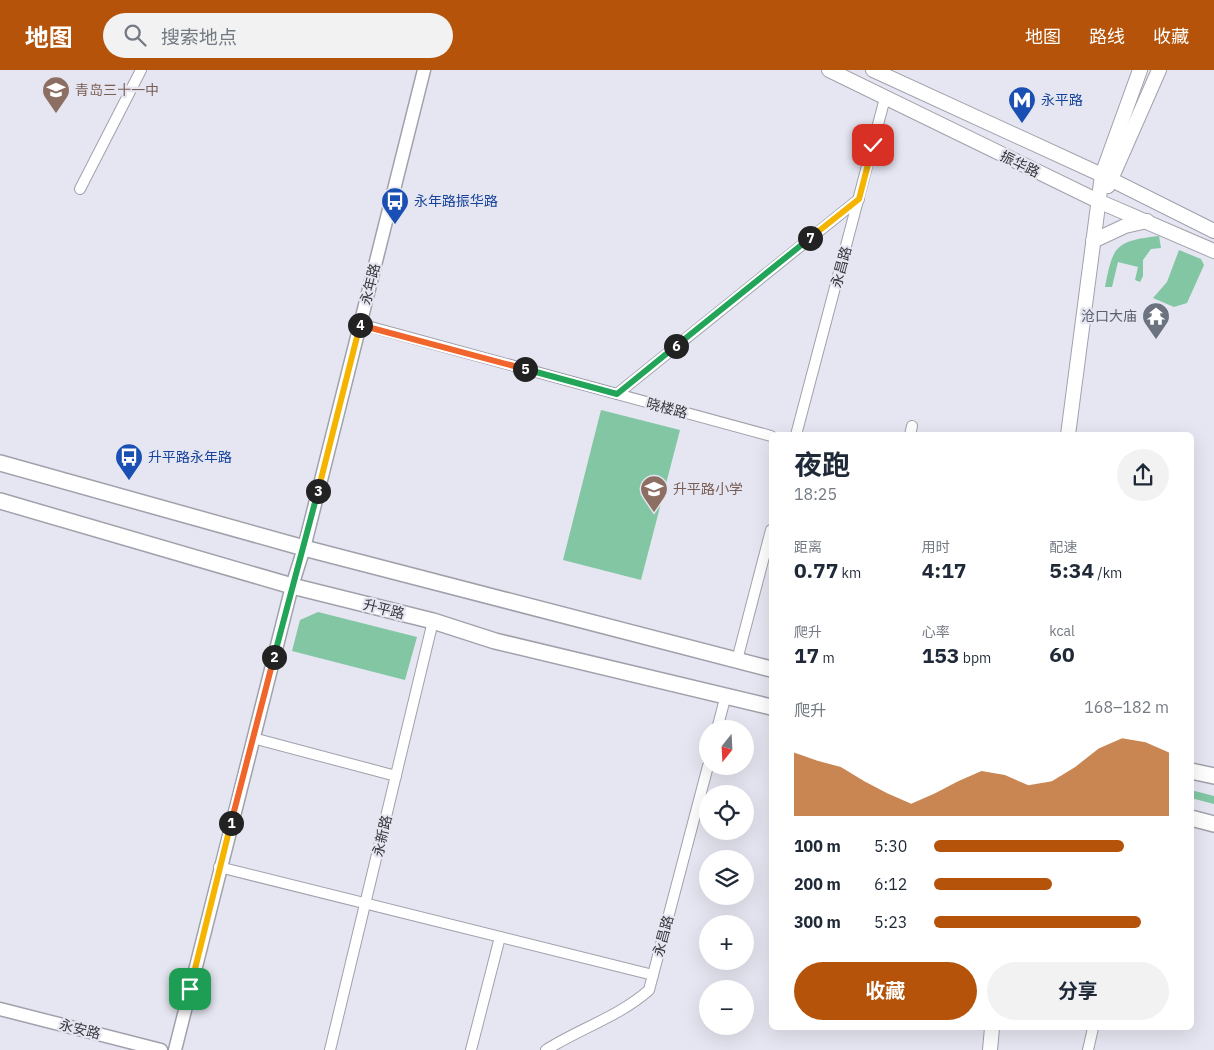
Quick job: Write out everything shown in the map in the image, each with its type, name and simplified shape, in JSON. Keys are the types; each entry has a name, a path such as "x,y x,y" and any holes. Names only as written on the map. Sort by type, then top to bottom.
{"main road":[{"name":"振华路","path":"829,70 1098,202 1147,221 1214,252"},
{"name":"振华路","path":"873,70 1108,177 1214,232"},
{"path":"1108,177 1140,70"},
{"path":"1068,432 1098,202 1159,70"},
{"path":"1093,241 1125,226 1147,221"},
{"path":"0,463 304,548 769,668"},
{"name":"升平路","path":"0,501 292,586 433,621 495,641 769,706"},
{"path":"1194,772 1214,776"},
{"path":"1194,819 1214,824"},
{"path":"990,1050 992,1030"}],"street":[{"path":"80,189 141,70"},
{"name":"永年路","path":"175,1050 219,867 292,586 304,548 424,70"},
{"name":"永昌路","path":"797,432 885,98"},
{"path":"617,394 859,199"},
{"name":"晓楼路","path":"360,324 769,435"},
{"path":"737,660 769,538"},
{"name":"永新路","path":"330,1050 433,621"},
{"path":"719,720 726,695"},
{"path":"253,738 396,776"},
{"name":"永昌路","path":"546,1050 565,1037 636,1002 650,990 706,775"},
{"path":"219,867 653,975"},
{"path":"471,1050 500,937"},
{"name":"永安路","path":"0,1009 161,1050"},
{"path":"1088,1050 1092,1030"}],"green space":[{"path":"1159,236 1161,248 1151,249 1143,260 1143,276 1140,282 1135,280 1138,267 1118,262 1112,287 1105,287 1111,262 1119,248 1125,243 1134,240"},
{"path":"1179,250 1201,259 1204,265 1187,303 1174,307 1153,298 1167,282"},
{"path":"601,410 680,430 641,580 563,560"},
{"path":"318,612 417,637 405,680 292,651 300,620"},
{"path":"1194,791 1214,796 1214,804 1194,799"}],"place":[{"name":"青岛三十一中","path":"56,114"},
{"name":"永平路","path":"1022,124"},
{"name":"永年路振华路","path":"395,225"},
{"name":"沧口大庙","path":"1156,340"},
{"name":"升平路永年路","path":"129,481"},
{"name":"升平路小学","path":"654,513"}],"route":[{"path":"190,989 219,867 292,586 304,548 360,324 617,394 859,199 873,145"}]}
